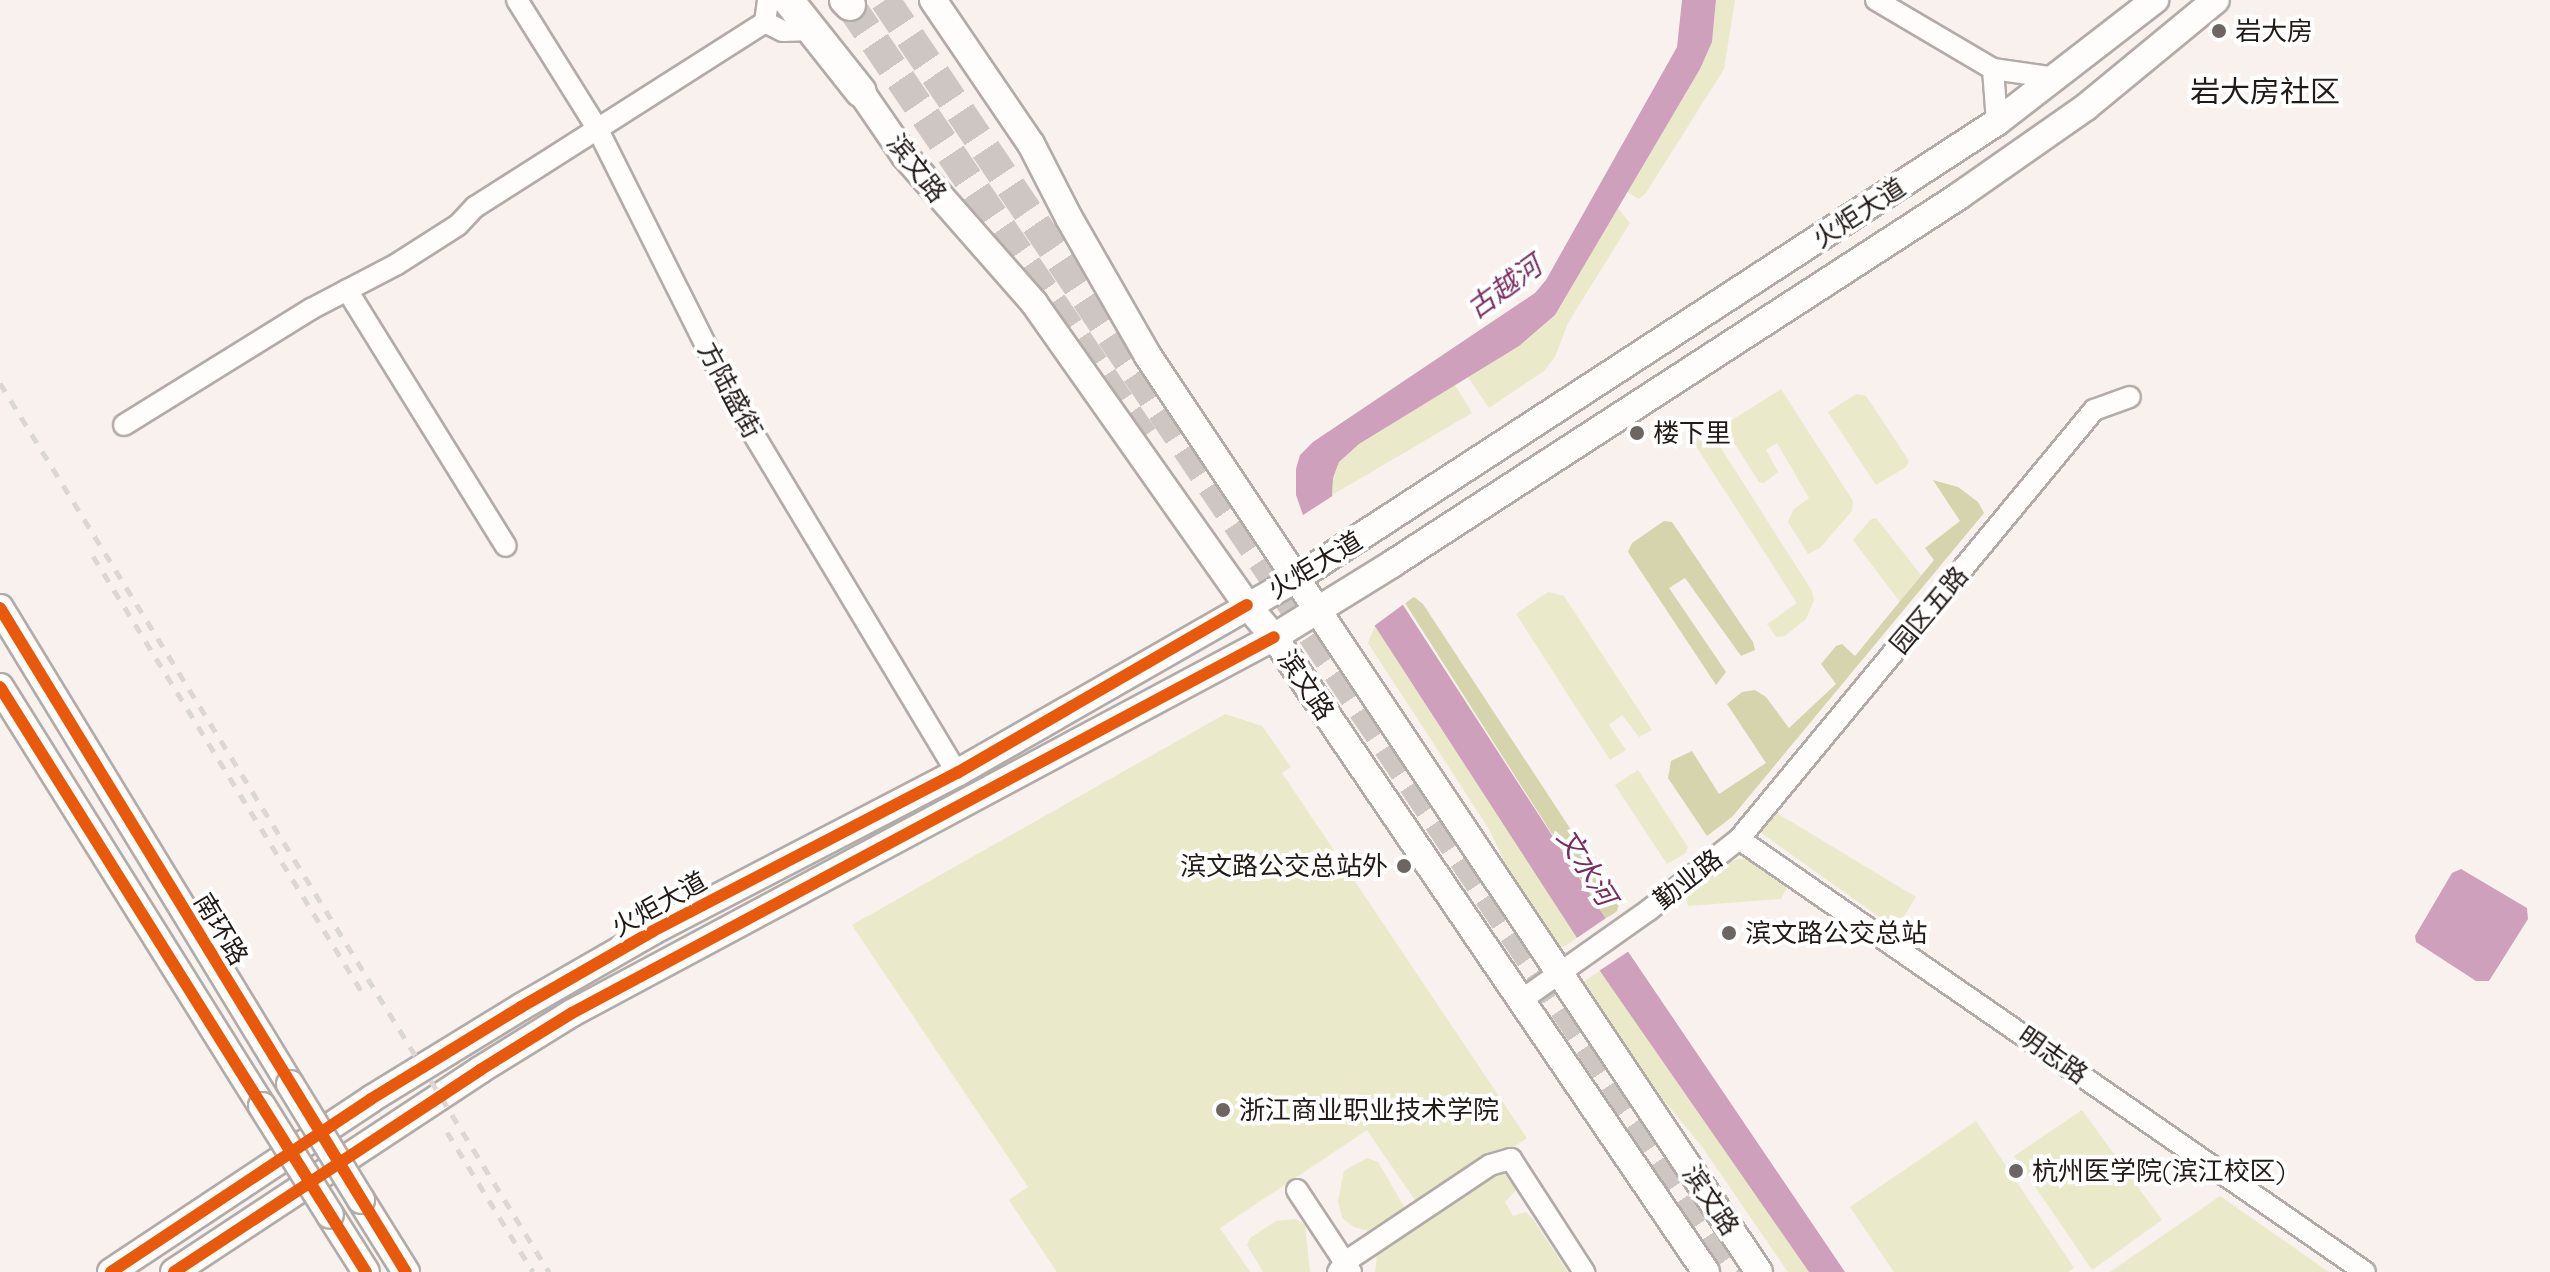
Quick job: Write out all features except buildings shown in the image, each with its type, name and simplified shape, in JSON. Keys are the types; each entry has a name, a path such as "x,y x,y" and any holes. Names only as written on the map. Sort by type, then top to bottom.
{"highway":[{"path":"788,0 861,92"}],"main road":[{"name":"滨文路","path":"799,0 914,167 1034,303 1247,605 1274,637 1706,1272"},
{"name":"滨文路","path":"933,0 1031,144 1069,218 1148,356 1316,610 1566,968 1759,1272"},
{"name":"火炬大道","path":"111,1272 371,1099 521,1007 653,931 957,773 1297,578 1997,122 2155,0"},
{"name":"火炬大道","path":"174,1272 561,1020 1274,637 1392,564 1899,234 2086,107 2216,0"},
{"path":"1880,200 1880,218 1899,234"},
{"name":"南环路","path":"0,608 406,1272"},
{"path":"0,687 366,1272"}],"street":[{"name":"方陆盛街","path":"517,0 597,128 736,405 957,773"},
{"path":"124,425 458,225 475,207 555,159 597,128 765,22 768,0"},
{"path":"1876,0 1993,69 2057,78"},
{"path":"765,22 783,31 811,30"},
{"path":"1993,69 1997,122"},
{"path":"347,290 506,546"},
{"name":"园区五路","path":"1739,839 2094,410 2130,397"},
{"name":"勤业路","path":"1520,1001 1739,839"},
{"name":"明志路","path":"1739,839 2365,1272"},
{"path":"1297,1190 1344,1269 1490,1165 1511,1159 1584,1272"}],"green space":[{"path":"1716,0 1735,0 1724,69 1646,193 1639,199 1627,192 1700,69 1712,42"},
{"path":"1618,208 1630,223 1568,323 1555,357 1544,371 1489,408 1468,377 1519,346 1555,315"},
{"path":"1455,385 1472,413 1332,495 1333,478 1339,462 1359,444"},
{"path":"1781,389 1853,501 1852,511 1820,548 1808,554 1788,522 1793,510 1809,498 1777,443 1766,450 1778,472 1764,483 1759,482 1726,430 1727,423"},
{"path":"1856,394 1866,396 1909,461 1906,467 1876,485 1828,412"},
{"path":"1712,434 1812,591 1814,600 1806,619 1785,636 1776,637 1767,624 1797,603 1694,443 1694,436"},
{"path":"1933,480 1958,487 1978,502 1984,513 1732,817 1707,836 1668,778 1671,761 1692,751 1719,794 1766,763 1727,704 1742,692 1755,690 1766,697 1789,728 1836,684 1821,664 1836,646 1842,644 1855,656 1934,560 1925,548 1960,521"},
{"path":"1876,518 1921,575 1900,602 1853,540 1870,520"},
{"path":"1664,521 1672,522 1753,642 1755,650 1741,656 1685,578 1669,588 1726,672 1716,685 1628,552 1632,543"},
{"path":"1548,592 1564,596 1652,730 1639,737 1622,715 1609,725 1626,750 1610,760 1516,614"},
{"path":"1414,597 1423,604 1619,903 1617,911 1606,919 1405,603"},
{"path":"1376,623 1577,938 1565,946 1559,948 1513,880 1489,829 1368,643"},
{"name":"浙江商业职业技术学院","path":"1225,714 1262,726 1291,767 1282,773 1527,1138 1421,1209 1367,1130 1220,1228 1250,1272 1057,1272 1009,1200 1028,1187 852,925"},
{"path":"1638,770 1688,847 1686,853 1667,864 1615,785"},
{"path":"1775,812 1916,897 1896,929 1761,833"},
{"path":"1738,859 1750,859 1789,884 1781,899 1688,906 1686,897 1721,866"},
{"path":"1600,971 1810,1272 1788,1272 1700,1144 1665,1102 1580,984"},
{"path":"2082,1110 2162,1220 2092,1270 2014,1156"},
{"path":"1976,1121 2074,1268 2068,1272 1894,1272 1850,1207"},
{"path":"1367,1158 1378,1162 1406,1210 1372,1232 1354,1227 1342,1218 1338,1201 1344,1171"},
{"path":"1485,1174 1510,1174 1518,1188 1505,1202 1513,1216 1526,1212 1533,1219 1568,1272 1375,1272 1377,1254 1389,1243"},
{"path":"2220,1196 2329,1272 2110,1272"},
{"path":"1296,1219 1305,1225 1310,1272 1263,1272 1247,1245 1250,1238 1276,1221"}],"shaded area":[{"path":"1682,0 1716,0 1712,42 1700,69 1555,315 1519,346 1359,444 1339,462 1333,478 1332,495 1606,919 1845,1272 1809,1272 1577,938 1303,515 1296,495 1296,469 1300,455 1313,442 1535,293 1546,280 1677,47"},
{"path":"2461,869 2527,908 2528,919 2489,981 2476,981 2416,942 2415,936 2452,873"}],"pier":[{"path":"1337,493 1408,601 1374,626 1300,517"},
{"path":"1609,916 1632,949 1596,973 1574,940"}],"tunnel":[{"path":"885,0 1742,1272"},
{"path":"850,5 1143,437"}],"railway":[{"path":"0,383 549,1272"},
{"path":"93,556 362,992"},
{"path":"447,1132 533,1272"}],"cycle path":[{"path":"111,1272 371,1099 521,1007 653,931 957,773 1247,605"},
{"path":"0,608 406,1272"},
{"path":"174,1272 480,1070 572,1013 1274,637"},
{"path":"0,687 366,1272"}],"place":[{"name":"岩大房","path":"2219,31"},
{"name":"楼下里","path":"1637,433"},
{"name":"滨文路公交总站外","path":"1404,866"},
{"name":"滨文路公交总站","path":"1729,933"},
{"name":"浙江商业职业技术学院","path":"1223,1110"},
{"name":"杭州医学院(滨江校区)","path":"2016,1171"}],"district":[{"name":"岩大房社区","path":"2265,91"}],"water label":[{"name":"古越河","path":"1504,287"},
{"name":"文水河","path":"1587,867"}]}
